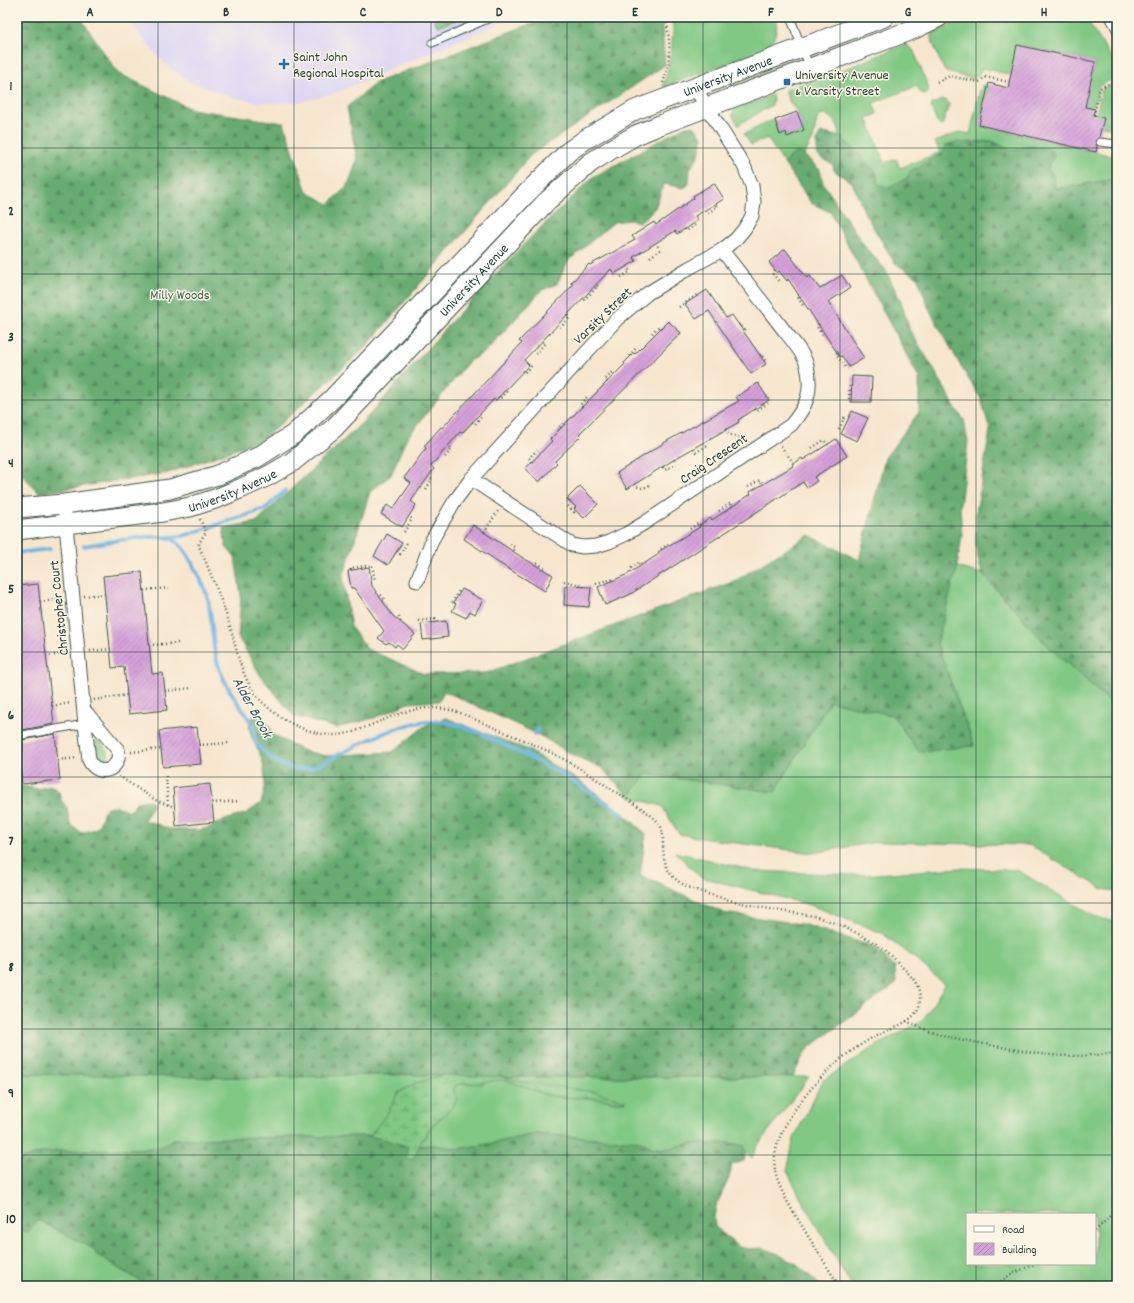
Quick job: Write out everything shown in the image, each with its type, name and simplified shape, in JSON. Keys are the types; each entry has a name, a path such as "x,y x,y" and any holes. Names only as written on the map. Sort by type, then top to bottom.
{"main road":[{"name":"University Avenue","path":"17,508 64,504 170,489 195,482 239,466 258,457 294,434 332,399 525,195 568,152 586,139 635,110 884,17"},
{"name":"University Avenue","path":"17,530 163,512 224,496 268,476 292,462 334,428 546,202 590,163 636,135 914,29 939,17"}],"street":[{"name":"Varsity Street","path":"417,581 432,540 454,502 471,479 616,319 648,293 722,250 736,239 752,216 754,202 752,186 744,166 695,88"},
{"name":"Craig Crescent","path":"471,479 572,545 583,547 596,546 609,542 646,522 791,425 806,405 809,392 807,364 794,343 722,250"},
{"name":"Christopher Court","path":"64,504 89,757"},
{"path":"84,710 114,745 118,754 116,763 111,769 102,771 91,764 89,757"}],"lane":[{"path":"432,43 492,17"},
{"path":"790,17 810,68"},
{"path":"1109,17 1117,31"},
{"path":"1100,142 1117,144"},
{"path":"17,736 86,724"}],"path":[{"path":"656,102 666,75 669,61 670,46 665,17"},
{"path":"937,82 950,76 979,82 985,77 1009,82"},
{"path":"1094,115 1100,88 1117,80"},
{"path":"708,213 717,207 715,204"},
{"path":"684,229 686,231 695,225"},
{"path":"650,257 660,250 656,243"},
{"path":"621,277 630,272 627,266"},
{"path":"775,270 772,274 780,283"},
{"path":"584,300 598,286 596,285"},
{"path":"679,307 697,295 698,296"},
{"path":"799,295 797,296 804,307"},
{"path":"560,328 570,317 567,314"},
{"path":"739,325 740,324 746,332"},
{"path":"819,324 817,327 823,336"},
{"path":"652,334 659,326 661,328"},
{"path":"536,354 545,343 542,341"},
{"path":"630,356 638,347"},
{"path":"837,353 836,354 845,367"},
{"path":"760,356 761,354 766,362"},
{"path":"522,371 524,373 532,365"},
{"path":"607,382 605,380 612,372"},
{"path":"849,399 850,385 852,385"},
{"path":"498,398 500,399 507,391"},
{"path":"582,407 580,405 587,397"},
{"path":"755,409 756,411 768,403"},
{"path":"472,422 475,424 482,416"},
{"path":"839,429 844,418 847,420"},
{"path":"559,430 558,429 563,424"},
{"path":"725,430 728,434 745,439"},
{"path":"775,436 794,464"},
{"path":"812,448 824,440 828,445"},
{"path":"445,457 452,449 448,446"},
{"path":"694,448 696,452 707,446"},
{"path":"532,462 529,458 537,450"},
{"path":"663,466 666,470 676,464"},
{"path":"426,489 432,479 428,476"},
{"path":"748,487 760,480 763,484"},
{"path":"634,484 641,489 650,485"},
{"path":"484,532 504,501"},
{"path":"719,511 731,503 733,506"},
{"path":"194,505 206,532 199,543 227,617 238,657 250,686 256,696 268,708 281,717 293,724 316,733 336,735 358,731 390,718 421,708 433,707 462,714 559,757 619,794 654,818 659,823 663,835 663,858 666,866 670,874 684,884 707,894 747,904 814,916 845,928 886,951 910,974 916,982 920,1001 918,1009 911,1018 874,1037 837,1061 807,1093 790,1118 776,1144 774,1159 775,1173 779,1184 793,1211 839,1286"},
{"path":"568,506 574,512 576,510"},
{"path":"404,532 412,518 409,516"},
{"path":"690,529 699,522 700,525"},
{"path":"397,551 400,554 408,541"},
{"path":"661,549 670,543 671,544"},
{"path":"510,544 515,548 513,551"},
{"path":"631,568 640,562 642,566"},
{"path":"537,563 545,568 544,570"},
{"path":"352,570 351,568 372,565 375,581"},
{"path":"596,583 614,580"},
{"path":"564,581 583,587"},
{"path":"144,590 171,588"},
{"path":"455,603 452,603 459,591"},
{"path":"381,595 385,600 383,601"},
{"path":"399,617 401,623"},
{"path":"419,621 435,619 435,622"},
{"path":"149,645 178,643"},
{"path":"165,691 192,688"},
{"path":"199,745 228,743"},
{"path":"118,754 161,749"},
{"path":"58,760 89,757"},
{"path":"111,769 122,779 140,791 155,800 174,807"},
{"path":"166,776 168,805"},
{"path":"212,803 240,801"},
{"path":"906,1021 944,1035 974,1042 1039,1053 1064,1056 1117,1053"},
{"path":"1096,1230 1117,1209"},
{"path":"994,1286 1008,1275 1033,1265"}],"shaded area":[{"name":"Saint John Regional Hospital","path":"126,17 514,17 337,92 315,99 298,102 276,103 255,102 236,98 192,83 175,72 157,56"}],"green space":[{"name":"Milly Woods","path":"17,17 80,17 118,73 191,109 284,123 307,192 329,204 348,185 357,160 347,107 377,82 549,17 661,17 665,65 531,155 364,349 262,440 168,473 39,493 17,470"},
{"path":"464,17 439,26 436,24 434,18"},
{"path":"673,17 776,17 777,23 773,39 767,47 757,53 663,87 671,52"},
{"path":"967,17 1085,17 1117,66 1117,77 1099,86 1095,103 1091,108 1085,106 1095,62 1018,45 1011,75 982,68 980,73 974,79 946,72 931,39 931,35"},
{"path":"906,44 914,51 929,89 927,93 924,94 920,92 917,86 873,103 877,114 867,118 885,163 896,159 900,168 940,152 935,142 960,132 970,134 982,85 988,86 979,125 1117,157 1115,169 1117,170 1117,181 1115,179 1055,189 1053,175 1048,169 1049,164 1054,157 1048,149 1026,147 1010,150 992,141 969,142 944,149 943,153 927,161 919,168 913,169 909,173 907,179 886,188 878,183 876,172 839,136 839,128 827,115 820,116 817,119 813,139 804,155 800,153 786,162 785,165 767,138 751,145 744,134 774,119 780,135 786,132 788,137 804,130 797,112 789,101 785,90 843,70"},
{"path":"1117,82 1117,129 1102,126 1103,118 1096,116 1102,89"},
{"path":"772,95 772,105 738,125 733,115 735,109"},
{"path":"946,100 949,104 943,123 940,125 937,123 931,107 932,104"},
{"path":"686,126 694,126 703,137 699,155 690,169 689,184 684,188 664,184 655,208 641,222 629,220 614,222 568,261 557,284 542,290 485,352 469,361 406,439 391,475 370,492 343,578 351,627 367,649 424,674 486,673 735,581 809,535 859,560 885,458 919,412 919,378 830,212 811,203 785,165 788,158 795,153 800,153 820,170 823,183 866,248 885,269 902,304 910,331 964,420 968,442 960,506 962,536 957,567 937,644 974,746 919,752 892,715 830,701 775,792 646,774 629,797 602,768 575,756 535,733 444,691 439,701 408,703 374,718 336,728 294,716 262,678 238,637 241,596 235,558 226,547 223,528 256,522 363,422 451,322 519,249 593,177"},
{"path":"821,133 842,138 876,172 878,183 886,188 906,179 911,170 919,168 927,161 943,153 946,145 956,142 974,143 992,141 1010,150 1026,147 1048,149 1054,153 1054,157 1049,164 1048,169 1053,175 1055,189 1115,179 1117,180 1114,190 1117,190 1117,708 1051,649 982,574 976,549 976,513 990,430 981,399 960,365 928,307 918,278 895,263 865,214 852,182 837,173 834,170 833,165 820,158 817,151 817,139"},
{"path":"957,567 982,574 1051,649 1117,708 1117,730 1113,740 1117,774 1117,892 1103,889 1029,845 877,842 812,853 679,834 662,806 629,797 646,774 775,792 830,701 892,715 919,752 974,745 937,644"},
{"path":"256,716 269,725 273,735 304,751 327,756 392,752 426,725 446,718 528,750 579,781 619,810 646,834 640,875 724,913 802,924 875,947 895,967 896,984 810,1047 803,1056 793,1077 500,1077 402,1074 263,1078 17,1074 17,785 38,789 51,786 56,789 67,808 70,823 82,833 95,829 99,825 104,811 107,808 117,806 129,811 133,809 136,802 147,800 152,801 153,803 144,819 145,821 155,823 169,829 198,830 208,828 222,821 247,813 261,803 265,787 264,771 262,760 250,728 251,718"},
{"path":"97,740 99,740 107,750 108,758 106,761 102,762 98,759"},
{"path":"675,852 755,871 862,875 959,868 1017,870 1094,916 1117,923 1117,1286 852,1286 808,1211 787,1171 794,1138 823,1080 879,1044 922,1021 945,985 917,960 882,933 810,905 700,877"},
{"path":"17,1074 263,1078 333,1075 443,1075 416,1083 398,1093 387,1114 370,1136 174,1139 158,1148 58,1151 40,1153 17,1162"},
{"path":"443,1075 500,1077 522,1082 596,1092 626,1101 618,1102 596,1098 567,1097 544,1094 500,1080 462,1084 455,1086 454,1091 458,1099 429,1130 421,1142 413,1159 406,1159 408,1146 370,1136 387,1114 398,1093 416,1083"},
{"path":"500,1077 809,1077 758,1145 752,1158 746,1152 744,1146 731,1143 681,1146 669,1149 653,1148 640,1141 535,1134 457,1149 435,1145 419,1146 432,1126 449,1111 455,1086 462,1084 482,1083 496,1080 518,1084 551,1096 592,1098 615,1102 625,1102"},
{"path":"535,1134 641,1141 658,1149 697,1143 721,1143 744,1146 746,1152 744,1161 732,1164 729,1178 716,1206 714,1217 715,1226 721,1233 739,1247 749,1249 763,1248 797,1264 821,1286 149,1286 97,1255 94,1249 38,1220 28,1232 17,1228 17,1162 40,1153 58,1151 158,1148 174,1139 370,1136 409,1146 435,1145 457,1149"},
{"path":"38,1220 94,1249 97,1255 149,1286 25,1286 17,1281 17,1228 28,1232"}],"building":[{"path":"1017,45 1095,62 1085,107 1095,109 1093,115 1104,118 1099,137 1095,141 1097,146 1096,152 979,125 989,83 1008,88"},
{"path":"797,112 804,130 787,137 786,132 780,135 775,120"},
{"path":"714,183 724,199 695,216 698,220 677,234 675,231 633,257 636,261 614,274 611,269 524,360 529,365 496,400 494,399 462,433 460,432 431,466 434,469 411,501 416,505 402,527 381,514 387,505 393,509 411,483 404,478 426,448 424,446 522,343 519,341 573,285 571,283 589,264 590,265 635,240 632,236 654,222 656,225 694,198 693,196"},
{"path":"785,249 807,278 810,276 820,289 842,275 850,288 828,302 864,358 849,367 842,356 840,357 788,279 787,281 779,271 777,273 769,262"},
{"path":"707,290 726,318 732,315 766,364 751,374 709,311 696,319 685,304"},
{"path":"668,321 681,333 579,434 581,436 555,461 557,463 539,482 525,469 552,441 550,439 625,364 624,363 634,353 635,354"},
{"path":"852,376 872,377 871,402 851,402"},
{"path":"758,383 769,400 738,420 739,422 678,457 627,489 617,473 667,441 739,401 736,397"},
{"path":"852,411 868,418 857,441 841,434"},
{"path":"836,439 847,456 814,477 817,481 807,488 803,482 629,595 605,605 598,587 628,574 659,554 658,552 700,527 699,526 710,518 712,520 751,494 750,492 793,466 792,465 802,458 803,460"},
{"path":"580,486 598,504 584,518 574,509 576,507 567,499"},
{"path":"473,525 523,558 553,575 545,591 494,560 464,539"},
{"path":"387,534 402,543 388,565 374,556"},
{"path":"369,567 372,586 393,616 415,634 403,649 397,644 395,647 389,642 386,644 378,638 384,631 354,588 351,588 348,571"},
{"path":"142,572 152,674 163,673 167,710 129,714 124,667 112,668 103,576"},
{"path":"38,584 54,724 17,731 17,586"},
{"path":"565,586 591,587 589,607 564,605"},
{"path":"462,589 483,600 475,614 470,611 466,618 452,611 456,604 454,602"},
{"path":"446,621 448,637 423,640 421,624"},
{"path":"197,727 201,764 163,767 159,731"},
{"path":"55,734 60,780 22,784 17,741"},
{"path":"210,784 214,822 176,826 173,788"}],"waterway":[{"path":"168,537 183,536 265,509 285,491"},
{"name":"Alder Brook","path":"84,546 143,537 165,537 172,539 180,545 187,553 207,595 211,614 215,654 224,680 252,724 256,743 269,756 281,764 295,769 310,768 396,728 419,722 430,721 441,721 465,727 491,738 524,755 526,752"},
{"name":"Alder Brook","path":"17,553 50,549"},
{"name":"Alder Brook","path":"535,734 538,729"},
{"path":"524,755 562,774 623,814"}],"place":[{"name":"Saint John Regional Hospital","path":"284,64"},
{"name":"University Avenue & Varsity Street","path":"787,82"}]}
